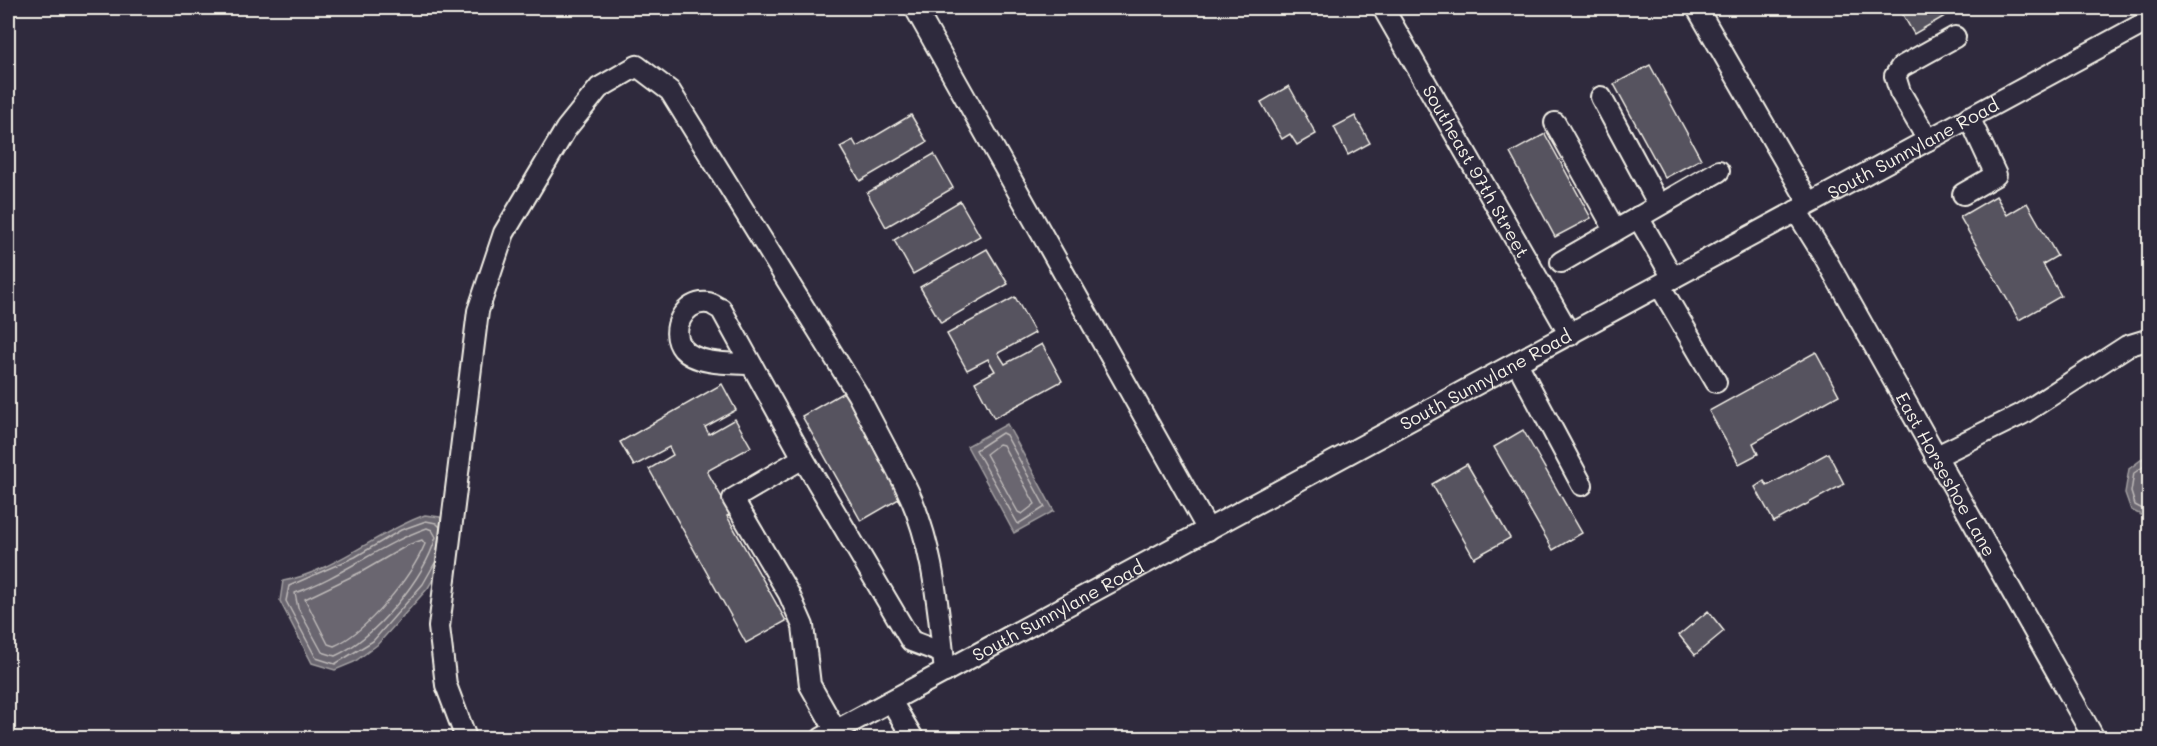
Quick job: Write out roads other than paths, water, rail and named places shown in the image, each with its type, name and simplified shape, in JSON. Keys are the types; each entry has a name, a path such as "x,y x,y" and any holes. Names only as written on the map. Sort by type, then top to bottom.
{"street":[{"path":"915,8 1208,530"},
{"name":"Southeast 97th Street","path":"1383,8 1570,335"},
{"name":"East Horseshoe Lane","path":"1697,8 1803,207 1824,256 2094,738"},
{"name":"South Sunnylane Road","path":"831,735 891,701 944,663 1208,530 2150,20"},
{"path":"1928,140 1900,92 1895,76 1901,67 1955,37"},
{"path":"466,738 446,685 439,627 478,311 504,233 566,129 599,88 637,66 670,91 863,404 914,508 934,569 944,663"},
{"path":"1601,97 1659,205"},
{"path":"1963,194 1996,175 1969,117"},
{"path":"1555,123 1614,230"},
{"path":"1561,261 1719,171"},
{"path":"1638,217 1666,282 1716,382"},
{"path":"1935,457 2022,414 2127,346 2150,339"},
{"path":"1517,363 1582,485"},
{"path":"751,364 803,458 911,641 944,663"},
{"path":"803,458 733,499 789,594 803,626 810,685 831,735"},
{"path":"891,701 913,738"}],"water":[{"path":"1007,424 1054,511 1014,533 967,446"},
{"path":"2146,456 2150,456 2149,519 2131,510 2125,493 2129,469"},
{"path":"425,515 440,517 445,524 438,571 428,588 377,645 354,662 335,670 312,663 280,601 283,581 319,570 390,531"}]}
